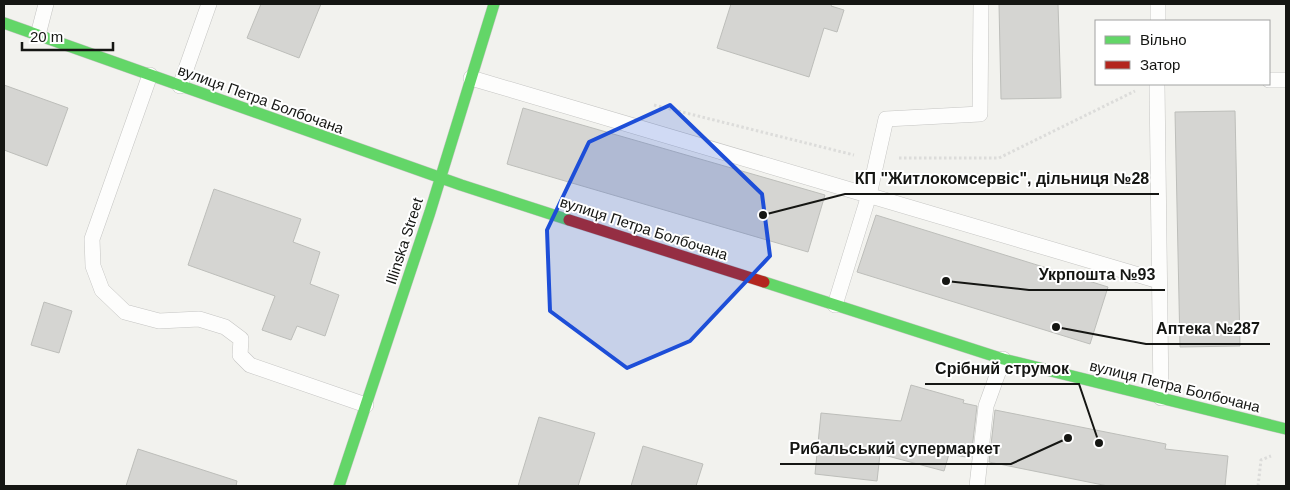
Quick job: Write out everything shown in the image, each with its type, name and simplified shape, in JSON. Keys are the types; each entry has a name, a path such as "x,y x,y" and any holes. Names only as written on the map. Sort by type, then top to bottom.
{"street":[{"name":"Illinska Street","path":"339,486 440,178 494,4"},
{"name":"вулиця Петра Болбочана","path":"4,23 440,178 1003,359 1286,429"}],"lane":[{"path":"38,35 46,4"},
{"path":"180,86 209,4"},
{"path":"835,305 869,195 886,119 980,114 981,4"},
{"path":"1158,4 1158,20"},
{"path":"150,75 92,239 93,266 102,290 125,312 159,321 199,319 225,327 241,339 240,355 250,365 366,404"},
{"path":"471,78 1159,281"},
{"path":"1270,80 1286,80"},
{"path":"1157,85 1161,398"},
{"path":"977,486 986,406 1003,359"}],"path":[{"path":"646,103 866,158 999,158 1140,88"},
{"path":"1258,486 1261,460 1278,454"}],"highlighted area":[{"path":"670,105 762,194 770,256 690,341 627,368 550,311 547,230 589,142"}],"building":[{"path":"261,4 321,4 299,58 247,38"},
{"path":"731,4 832,4 831,6 844,10 837,32 824,28 809,77 717,48"},
{"path":"999,4 1058,4 1061,98 1001,99"},
{"path":"4,85 68,108 47,166 4,150"},
{"path":"523,108 825,195 808,252 507,164"},
{"path":"1235,111 1240,346 1180,347 1175,112"},
{"path":"214,189 301,219 293,242 320,252 310,284 339,295 325,336 297,326 291,340 262,330 275,296 188,265"},
{"path":"876,215 1108,287 1090,344 857,272"},
{"path":"44,302 72,311 59,353 31,345"},
{"path":"911,385 964,400 963,403 977,406 971,458 949,454 944,471 880,454 877,481 815,474 821,413 901,421"},
{"path":"995,410 1166,444 1165,449 1228,456 1225,486 1108,486 989,462"},
{"path":"539,417 595,433 578,486 518,486"},
{"path":"643,446 703,464 696,486 631,486"},
{"path":"138,449 237,481 236,486 126,486"}],"traffic: fast":[{"path":"339,486 430,212 494,4"},
{"path":"4,23 461,185 569,220"},
{"path":"764,282 1003,359 1286,429"}],"traffic: jam":[{"path":"569,220 764,282"}],"place":[{"name":"КП \"Житлокомсервіс\", дільниця №28","path":"763,215"},
{"name":"Укрпошта №93","path":"946,281"},
{"name":"Аптека №287","path":"1056,327"},
{"name":"Рибальський супермаркет","path":"1068,438"},
{"name":"Срібний струмок","path":"1099,443"}]}
